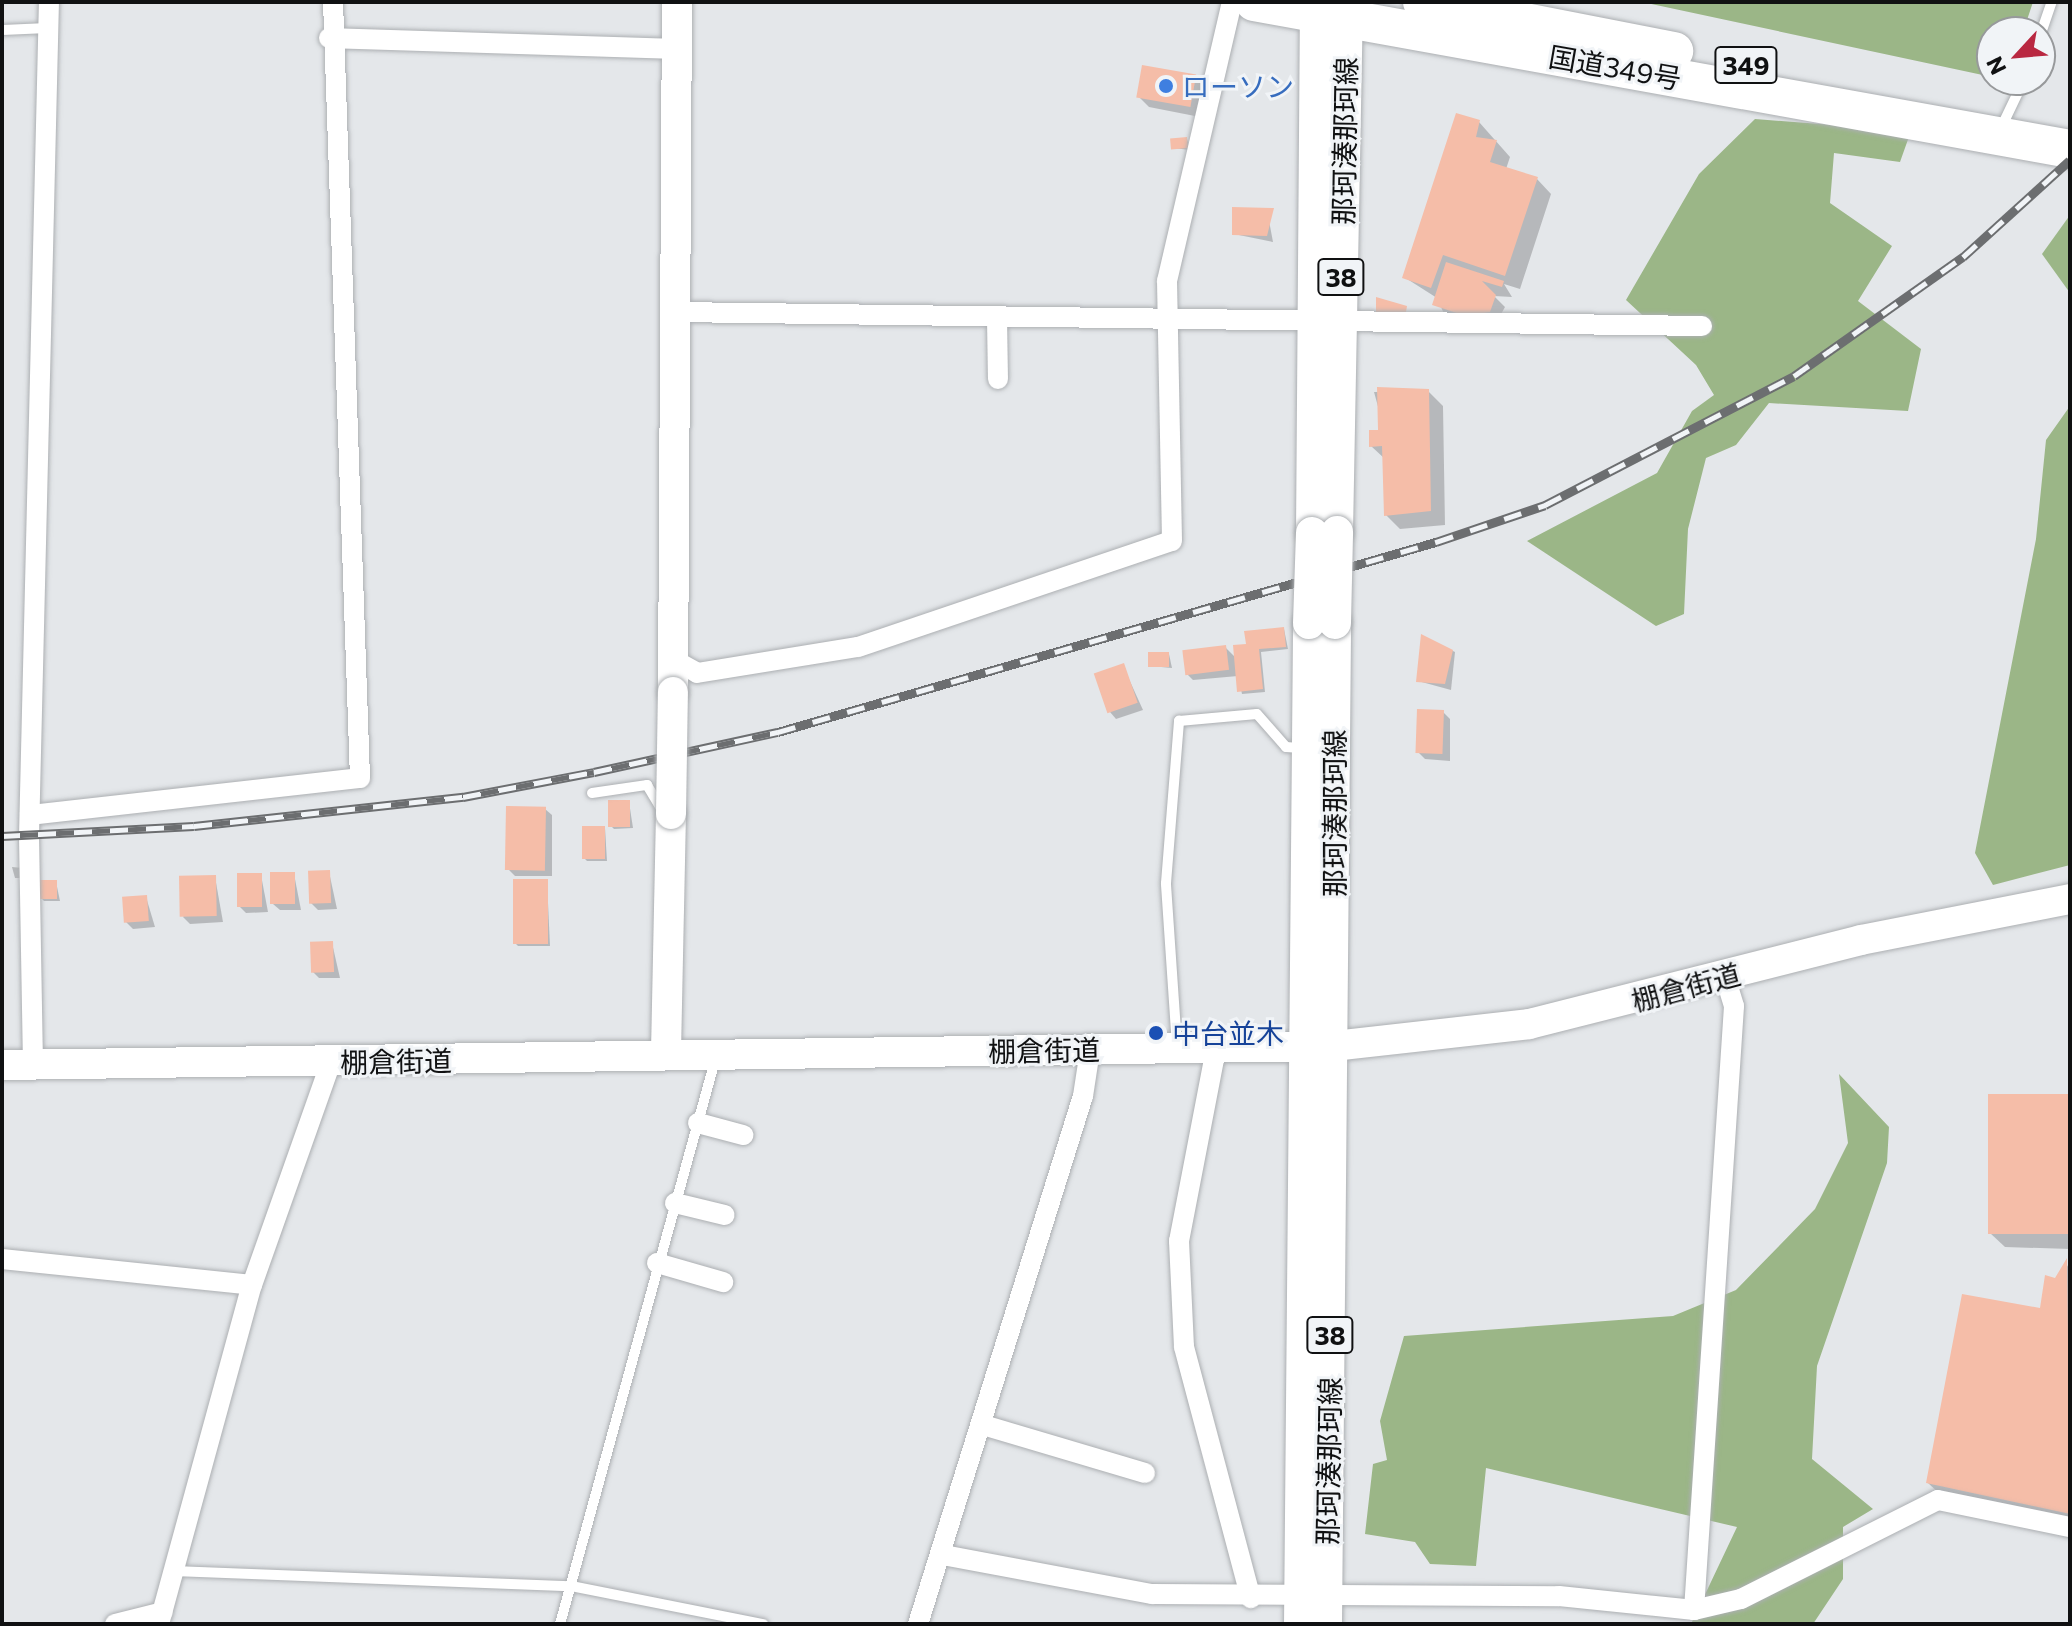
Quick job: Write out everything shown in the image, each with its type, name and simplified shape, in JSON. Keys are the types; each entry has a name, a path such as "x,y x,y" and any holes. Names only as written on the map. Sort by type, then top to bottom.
{"highway":[{"name":"国道349号","path":"1254,2 1332,10 2002,127"},
{"name":"国道349号","path":"1422,2 2065,140"}],"main road":[{"name":"那珂湊那珂線","path":"1313,1610 1322,623 1332,10"},
{"name":"那珂湊那珂線","path":"1319,1047 1308,749 1322,623"}],"street":[{"path":"33,1065 30,815 49,2"},
{"path":"30,815 360,778 329,38 333,2"},
{"path":"666,1052 674,660 677,2"},
{"path":"674,660 697,673 858,647 1172,541 1167,281 1232,2"},
{"path":"329,38 676,49"},
{"path":"675,312 1167,322 1702,326"},
{"path":"997,318 998,379"},
{"name":"棚倉街道","path":"2,1065 331,1062 717,1051 1319,1047 1529,1024 1891,933 2070,899"},
{"path":"1694,1610 1734,1006 1725,977"},
{"path":"1216,1049 1179,1241 1184,1347 1251,1598"},
{"path":"918,1624 943,1555 1083,1096 1090,1050"},
{"path":"115,1624 161,1618 252,1285 331,1062"},
{"path":"698,1123 743,1135"},
{"path":"675,1203 725,1215"},
{"path":"2,1259 252,1285"},
{"path":"657,1263 723,1282"},
{"path":"983,1425 1145,1473"},
{"path":"943,1555 1152,1594 1251,1598 1313,1610 1559,1596 1694,1610 1741,1599 1938,1500 2070,1527"}],"lane":[{"path":"2,30 48,28"},
{"path":"2002,127 2017,96"},
{"path":"1177,1049 1166,883 1179,721 1257,714 1286,747 1308,749"},
{"path":"592,793 647,785 671,823"},
{"path":"560,1624 717,1051"},
{"path":"172,1571 571,1586 763,1624"}],"green space":[{"path":"1642,2 2033,2 2028,16 1976,16 1976,74"},
{"path":"1755,119 1911,131 1900,162 1834,153 1830,203 1892,246 1858,301 1921,349 1908,411 1769,403 1736,445 1706,458 1688,529 1684,614 1656,626 1527,541 1657,473 1692,411 1714,395 1696,365 1626,300 1699,174"},
{"path":"2070,215 2070,293 2042,254"},
{"path":"2070,406 2070,865 1993,885 1975,853 2036,539 2046,440"},
{"path":"1839,1074 1889,1127 1887,1163 1817,1366 1812,1459 1873,1509 1843,1527 1843,1579 1813,1624 1691,1624 1737,1527 1486,1468 1476,1566 1430,1564 1415,1542 1365,1534 1373,1464 1387,1460 1380,1421 1404,1336 1673,1316 1736,1290 1815,1209 1848,1143"}],"building":[{"name":"ローソン","path":"1142,65 1196,75 1190,107 1136,97"},
{"path":"1456,113 1480,120 1476,137 1497,140 1490,162 1538,177 1505,276 1443,255 1431,288 1402,278"},
{"path":"1187,137 1188,148 1171,149 1170,138"},
{"path":"1232,207 1274,208 1267,236 1232,235"},
{"path":"1446,262 1504,281 1502,287 1482,281 1496,295 1490,312 1466,316 1432,305"},
{"path":"1376,297 1407,306 1405,318 1376,317"},
{"path":"1377,387 1429,389 1431,511 1384,516 1382,446 1369,447 1369,430 1378,430"},
{"path":"1284,627 1286,647 1259,649 1263,689 1237,692 1233,645 1246,644 1244,631"},
{"path":"1421,634 1453,650 1445,684 1416,682"},
{"path":"1226,645 1229,670 1185,675 1182,650"},
{"path":"1148,652 1169,652 1169,667 1148,667"},
{"path":"1124,663 1138,703 1107,713 1094,673"},
{"path":"1417,709 1444,710 1442,754 1415,753"},
{"path":"608,800 630,800 630,827 608,827"},
{"path":"506,806 546,807 545,871 505,870"},
{"path":"582,826 605,826 605,859 582,859"},
{"path":"330,870 331,903 309,904 308,871"},
{"path":"270,872 295,872 295,904 270,904"},
{"path":"237,873 262,873 262,907 237,907"},
{"path":"216,875 217,916 180,917 179,876"},
{"path":"513,879 548,879 548,944 513,944"},
{"path":"38,880 57,880 57,899 38,899"},
{"path":"147,895 149,921 124,923 122,897"},
{"path":"333,941 334,972 311,973 310,942"},
{"path":"1988,1094 2070,1094 2070,1234 1988,1234"},
{"path":"2067,1258 2070,1514 1926,1483 1962,1294 2040,1308 2045,1275 2055,1278"}],"railway":[{"path":"2,836 194,826 463,797 594,772 778,732 1436,542 1545,505 1794,376 1963,257 2070,160"}],"place":[{"name":"ローソン","path":"1166,86"},
{"name":"中台並木","path":"1156,1033"}]}
